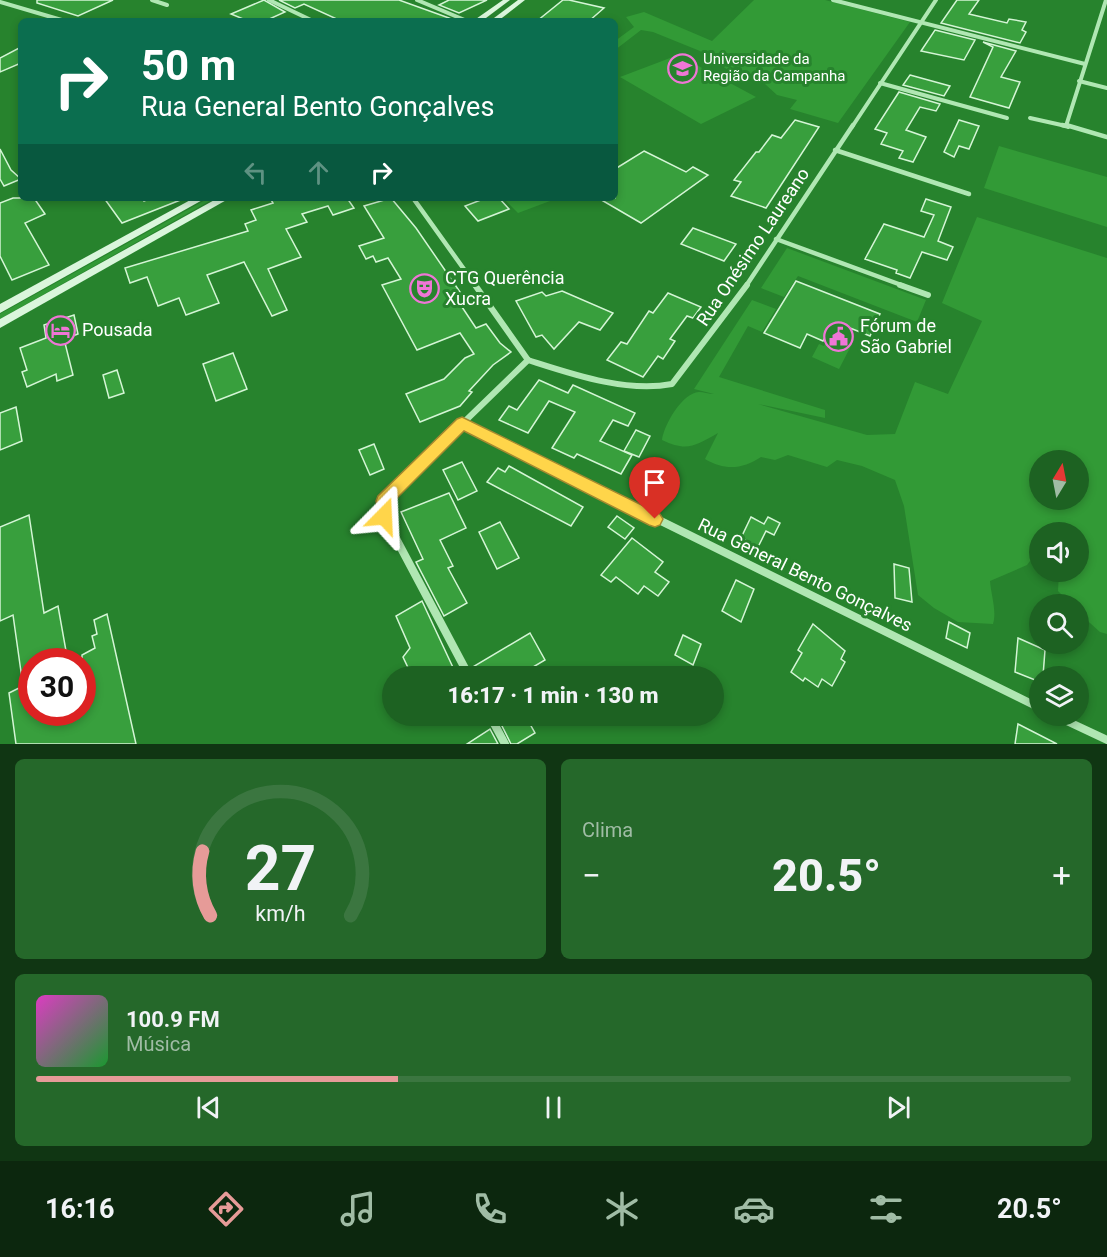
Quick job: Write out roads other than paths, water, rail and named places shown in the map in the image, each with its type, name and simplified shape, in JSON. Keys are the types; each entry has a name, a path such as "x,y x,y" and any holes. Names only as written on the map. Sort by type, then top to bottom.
{"main road":[{"path":"481,18 507,0"},
{"path":"498,18 522,0"},
{"path":"0,309 196,201"},
{"path":"0,324 220,201"}],"street":[{"path":"152,0 167,5"},
{"path":"269,0 307,18"},
{"path":"417,0 460,18"},
{"path":"832,0 1086,64"},
{"name":"Rua Onésimo Laureano","path":"528,360 561,370 652,388 672,384 748,283 936,0"},
{"path":"1066,126 1106,0"},
{"path":"0,2 55,18"},
{"path":"1079,81 1107,88"},
{"path":"880,82 1007,118"},
{"path":"1030,118 1107,137"},
{"path":"835,150 969,194"},
{"path":"415,201 528,360 388,496 383,507 384,516 464,666"},
{"path":"776,239 928,295"},
{"name":"Rua General Bento Gonçalves","path":"462,423 1029,703"},
{"path":"495,726 505,744"},
{"path":"1077,726 1107,740"}],"place":[{"name":"Universidade da Região da Campanha","path":"682,68"},
{"name":"CTG Querência Xucra","path":"424,288"},
{"name":"Pousada","path":"61,330"},
{"name":"Fórum de São Gabriel","path":"839,336"}]}
